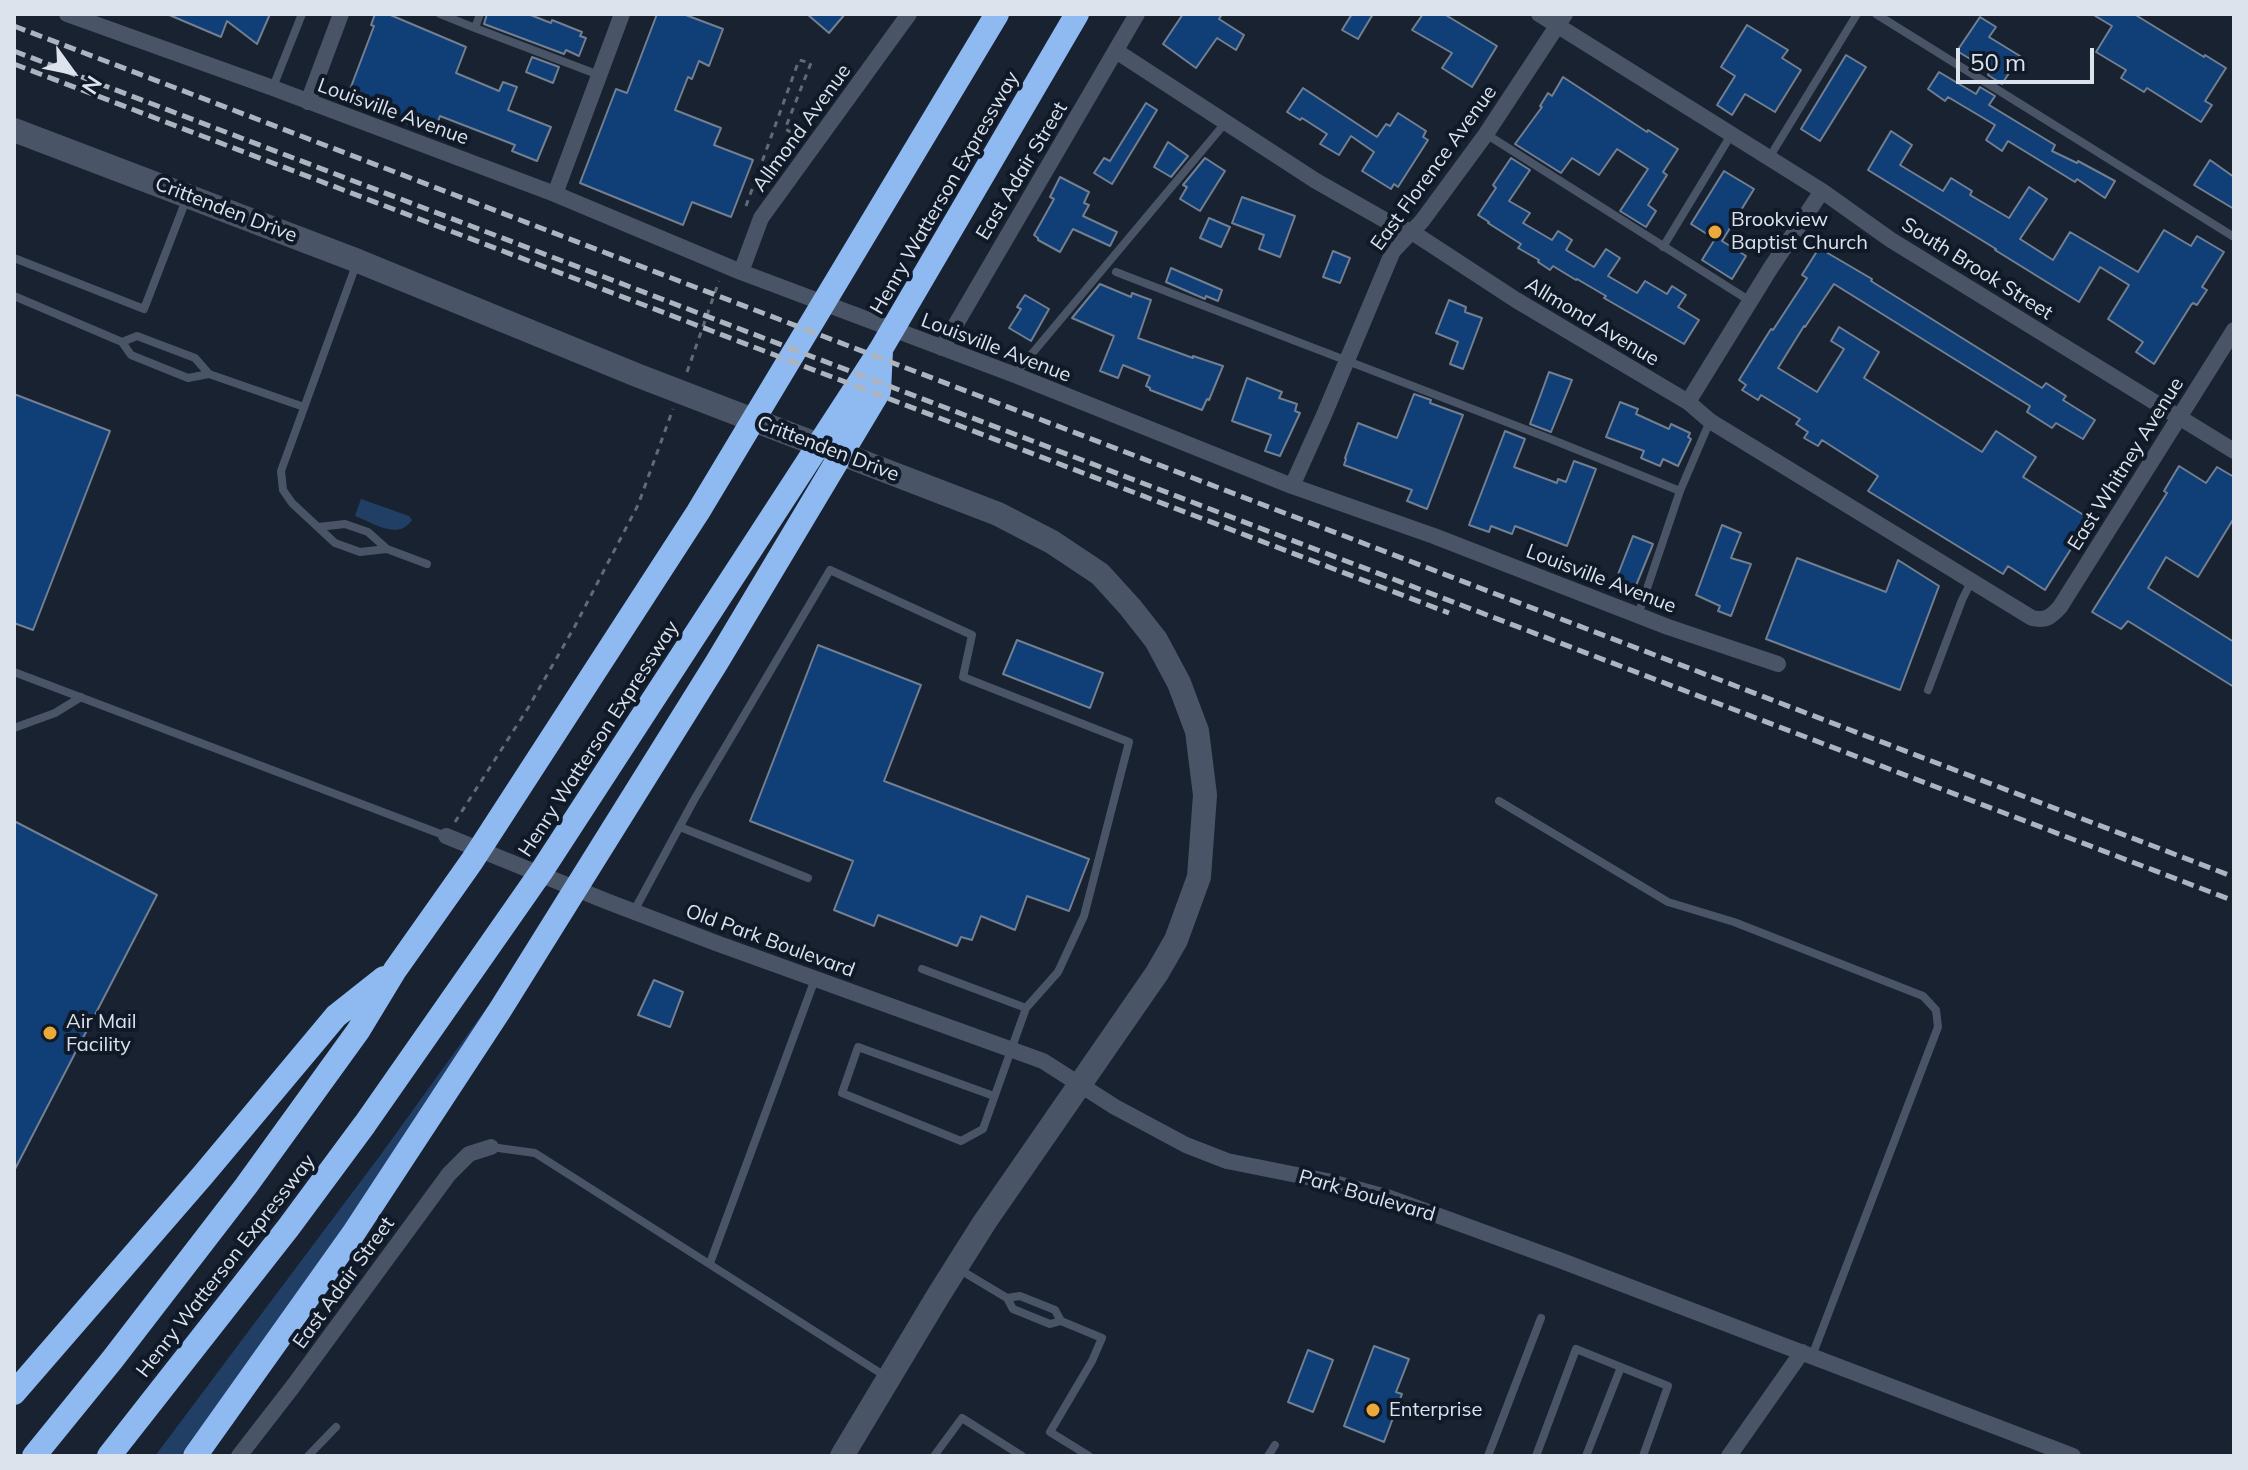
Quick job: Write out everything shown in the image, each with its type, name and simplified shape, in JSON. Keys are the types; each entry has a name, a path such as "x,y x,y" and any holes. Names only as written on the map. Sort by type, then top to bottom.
{"highway":[{"name":"Henry Watterson Expressway","path":"34,1456 246,1186 358,1031 395,970 472,861 698,512 997,14"},
{"name":"Henry Watterson Expressway","path":"109,1456 288,1228 365,1124 541,872 881,349 1072,23"},
{"path":"195,1456 353,1234 500,1010 717,662 879,391 881,349"},
{"path":"14,1393 336,1016 395,970"}],"main road":[{"name":"Crittenden Drive","path":"14,130 358,261 639,376 998,514 1052,542 1100,574 1156,640 1173,672 1197,731 1205,795 1199,877 1176,940 1157,973 1079,1084"},
{"path":"842,1456 956,1267 1079,1084"}],"street":[{"name":"Louisville Avenue","path":"67,14 555,194 741,272 1015,375 1292,486 1778,664"},
{"path":"308,102 341,14"},
{"path":"555,194 622,14"},
{"name":"Allmond Avenue","path":"741,272 761,218 909,14"},
{"name":"East Adair Street","path":"942,348 1137,14"},
{"name":"South Brook Street","path":"1539,14 1562,20 1891,240 2234,451"},
{"name":"East Florence Avenue","path":"1292,486 1393,251 1412,232 1486,134 1562,20"},
{"name":"Allmond Avenue","path":"1116,51 1316,181 1412,232 1516,300 1688,402 1710,421 2032,618 2050,618"},
{"path":"1688,402 1822,191"},
{"name":"East Whitney Avenue","path":"2050,618 2060,607 2234,330"},
{"name":"Old Park Boulevard","path":"446,836 634,912 1043,1061 1079,1084"},
{"name":"Park Boulevard","path":"1079,1084 1156,1130 1227,1161 1327,1181 1390,1198 2068,1455"},
{"name":"East Adair Street","path":"239,1456 449,1174 469,1154 491,1147"},
{"path":"1729,1456 1807,1354"}],"lane":[{"path":"273,88 302,14"},
{"path":"440,14 599,75"},
{"path":"475,28 480,14"},
{"path":"1768,158 1857,14"},
{"path":"1876,14 2234,237"},
{"path":"1015,375 1226,122"},
{"path":"1486,134 1751,301"},
{"path":"1663,247 1732,134"},
{"path":"14,258 144,309 188,196"},
{"path":"358,261 281,471 283,490 292,503 335,543 360,552 387,549"},
{"path":"1116,272 1680,491"},
{"path":"14,296 122,342 131,355 188,378 209,374"},
{"path":"122,342 137,336 195,358 209,374 304,407"},
{"path":"1638,615 1680,491 1710,421"},
{"path":"318,527 345,524 368,532 387,549 427,564"},
{"path":"634,912 830,570 972,635 963,677 1129,742 1084,916 1058,972 1026,1008 983,1129 961,1141 842,1093 858,1047 994,1096"},
{"path":"1928,690 1972,581"},
{"path":"14,672 446,836"},
{"path":"14,728 55,713 81,697"},
{"path":"1499,801 1668,902 1734,922 1923,996 1936,1010 1938,1027 1807,1354"},
{"path":"680,827 808,878"},
{"path":"922,969 1026,1008"},
{"path":"710,1263 815,979"},
{"path":"491,1147 535,1153 889,1379"},
{"path":"956,1267 1007,1298 1013,1309 1050,1324 1061,1321 1102,1338 1050,1432 1089,1456"},
{"path":"1007,1298 1020,1296 1055,1310 1061,1321"},
{"path":"1488,1456 1541,1318"},
{"path":"1536,1456 1576,1349 1668,1386 1643,1456"},
{"path":"1586,1456 1621,1367"},
{"path":"934,1456 962,1418 1022,1456"},
{"path":"308,1456 336,1427"},
{"path":"1268,1456 1275,1445"}],"path":[{"path":"746,208 799,60 811,63 785,129 793,133 823,93 842,106"},
{"path":"687,372 719,282"},
{"path":"446,836 528,708 575,626 638,505 676,401"}],"shaded area":[{"path":"361,499 409,516 412,520 400,529 378,526 355,516"},
{"path":"488,1006 378,1178 221,1401 180,1456 155,1456 379,1157"}],"building":[{"path":"167,14 270,14 257,44 227,21 221,37"},
{"path":"375,14 388,14 466,47 456,73 499,91 503,82 517,87 508,110 551,127 537,161 512,151 515,145 440,116 434,133 346,100 374,26 371,25"},
{"path":"487,14 528,14 582,32 580,36 586,38 579,56 566,50 564,54 484,24"},
{"path":"657,14 683,14 723,29 709,66 699,61 692,79 688,77 675,110 721,128 714,145 753,160 731,217 692,202 683,225 580,183 616,89 627,93"},
{"path":"807,14 845,14 829,33"},
{"path":"1183,14 1222,14 1219,19 1244,35 1236,50 1217,38 1196,68 1163,44"},
{"path":"1352,14 1373,14 1358,39 1342,30"},
{"path":"1423,14 1444,14 1497,46 1472,87 1442,68 1452,53 1412,30"},
{"path":"2092,14 2134,14 2226,68 2205,101 2212,105 2201,122 2147,88 2144,92 2121,78 2126,70 2096,52 2112,26"},
{"path":"1980,17 1996,27 1989,37 2020,56 2002,84 1988,75 1990,71 1957,51"},
{"path":"1747,25 1788,50 1782,58 1801,70 1775,112 1745,94 1732,115 1717,105 1735,76 1721,67"},
{"path":"1846,55 1866,67 1820,141 1801,129"},
{"path":"532,57 559,67 553,83 526,72"},
{"path":"1939,72 1976,94 1980,87 1995,96 1989,105 2055,145 2052,151 2115,181 2105,198 2008,141 2002,151 1986,140 1995,125 1948,97 1945,101 1928,89"},
{"path":"1563,77 1678,149 1663,172 1667,175 1648,205 1656,211 1646,227 1620,211 1648,169 1617,149 1599,175 1572,158 1561,173 1515,144 1542,107 1548,93 1552,96"},
{"path":"1303,88 1377,137 1386,124 1390,126 1398,113 1426,131 1423,137 1428,140 1398,187 1394,184 1391,189 1362,171 1374,152 1351,136 1339,155 1320,144 1327,134 1287,112"},
{"path":"1146,103 1157,110 1112,184 1094,173 1104,158 1110,161"},
{"path":"1891,131 1912,145 1900,165 1943,191 1951,178 1972,191 1970,195 2009,218 2029,187 2047,199 2020,239 2053,260 2070,232 2138,272 2164,230 2191,246 2197,236 2224,252 2202,287 2207,290 2197,305 2191,305 2154,364 2136,352 2143,342 2108,319 2129,285 2100,267 2079,302 1868,170"},
{"path":"1168,142 1188,156 1171,177 1154,167"},
{"path":"1205,158 1225,171 1200,211 1180,199 1187,187 1183,185"},
{"path":"1511,158 1530,170 1509,201 1530,213 1523,223 1552,240 1558,231 1572,240 1566,250 1594,267 1606,249 1620,258 1608,276 1637,293 1645,281 1667,294 1672,286 1686,295 1678,307 1699,320 1684,344 1577,279 1553,266 1550,270 1518,248 1521,244 1478,215"},
{"path":"2210,160 2234,177 2234,209 2194,185"},
{"name":"Brookview Baptist Church","path":"1724,171 1754,189 1722,241 1746,256 1732,279 1702,260 1715,239 1691,224"},
{"path":"1060,177 1089,192 1084,203 1089,205 1083,216 1117,232 1110,246 1073,229 1060,252 1034,235 1054,199 1050,197"},
{"path":"1242,197 1295,216 1280,257 1259,249 1264,235 1232,223"},
{"path":"1209,218 1230,227 1221,247 1200,238"},
{"path":"1819,248 2042,388 2046,383 2066,396 2063,400 2095,420 2083,439 2056,423 2052,428 2027,412 2030,406 1834,284 1778,368 1817,392 1844,349 1831,341 1839,327 1879,352 1864,378 1982,452 1996,431 2036,457 2023,477 2090,519 2045,590 2008,566 2003,574 1868,491 1878,476 1822,440 1818,446 1804,438 1808,432 1796,424 1800,419 1761,395 1758,400 1742,390 1746,385 1739,380 1807,278 1802,275"},
{"path":"1333,251 1350,258 1340,283 1323,277"},
{"path":"1171,268 1222,290 1218,301 1206,296 1205,299 1166,282"},
{"path":"1100,284 1131,297 1132,293 1151,300 1138,338 1223,366 1202,410 1150,390 1146,386 1150,376 1123,365 1118,378 1100,371 1114,336 1072,318"},
{"path":"1025,295 1049,309 1031,341 1009,328 1021,309 1017,307"},
{"path":"1449,300 1466,307 1465,312 1482,318 1463,369 1450,364 1458,342 1436,333"},
{"path":"1549,372 1572,380 1551,432 1530,424"},
{"path":"1247,378 1282,392 1279,398 1297,404 1295,411 1300,413 1280,456 1265,451 1271,435 1232,421"},
{"path":"14,394 110,431 33,630 14,623"},
{"path":"1414,394 1463,415 1427,509 1407,501 1412,490 1344,465 1358,423 1397,438"},
{"path":"1620,402 1638,409 1636,414 1669,429 1671,424 1690,433 1688,437 1691,439 1678,466 1663,459 1660,466 1641,458 1644,451 1606,437"},
{"path":"1505,431 1525,439 1514,467 1557,483 1558,479 1566,482 1574,461 1596,469 1567,546 1515,526 1512,534 1491,526 1489,532 1469,525"},
{"path":"2179,466 2206,483 2217,467 2234,477 2234,518 2198,577 2166,557 2148,588 2234,642 2234,687 2128,621 2121,629 2092,612 2167,493 2164,491"},
{"path":"1722,525 1741,533 1731,558 1751,564 1731,616 1718,611 1720,606 1696,595"},
{"path":"1633,536 1653,544 1635,588 1615,582"},
{"path":"1797,558 1886,592 1898,560 1939,586 1900,690 1766,639"},
{"path":"1017,640 1103,673 1090,708 1003,674"},
{"path":"818,645 921,685 884,781 1089,859 1069,911 1027,896 1015,930 981,916 972,940 961,937 957,946 878,915 874,926 834,910 853,861 750,821"},
{"name":"Air Mail Facility","path":"14,821 157,895 14,1171"},
{"path":"654,980 683,992 670,1027 638,1015"},
{"name":"Enterprise","path":"1374,1346 1409,1359 1396,1392 1402,1394 1384,1442 1344,1426"},
{"path":"1308,1350 1333,1360 1313,1412 1288,1402"}],"railway":[{"path":"14,26 2234,877"},
{"path":"14,51 2234,901"},
{"path":"14,64 1449,613"}],"place":[{"name":"Brookview Baptist Church","path":"1715,232"},
{"name":"Air Mail Facility","path":"50,1033"},
{"name":"Enterprise","path":"1373,1410"}]}
